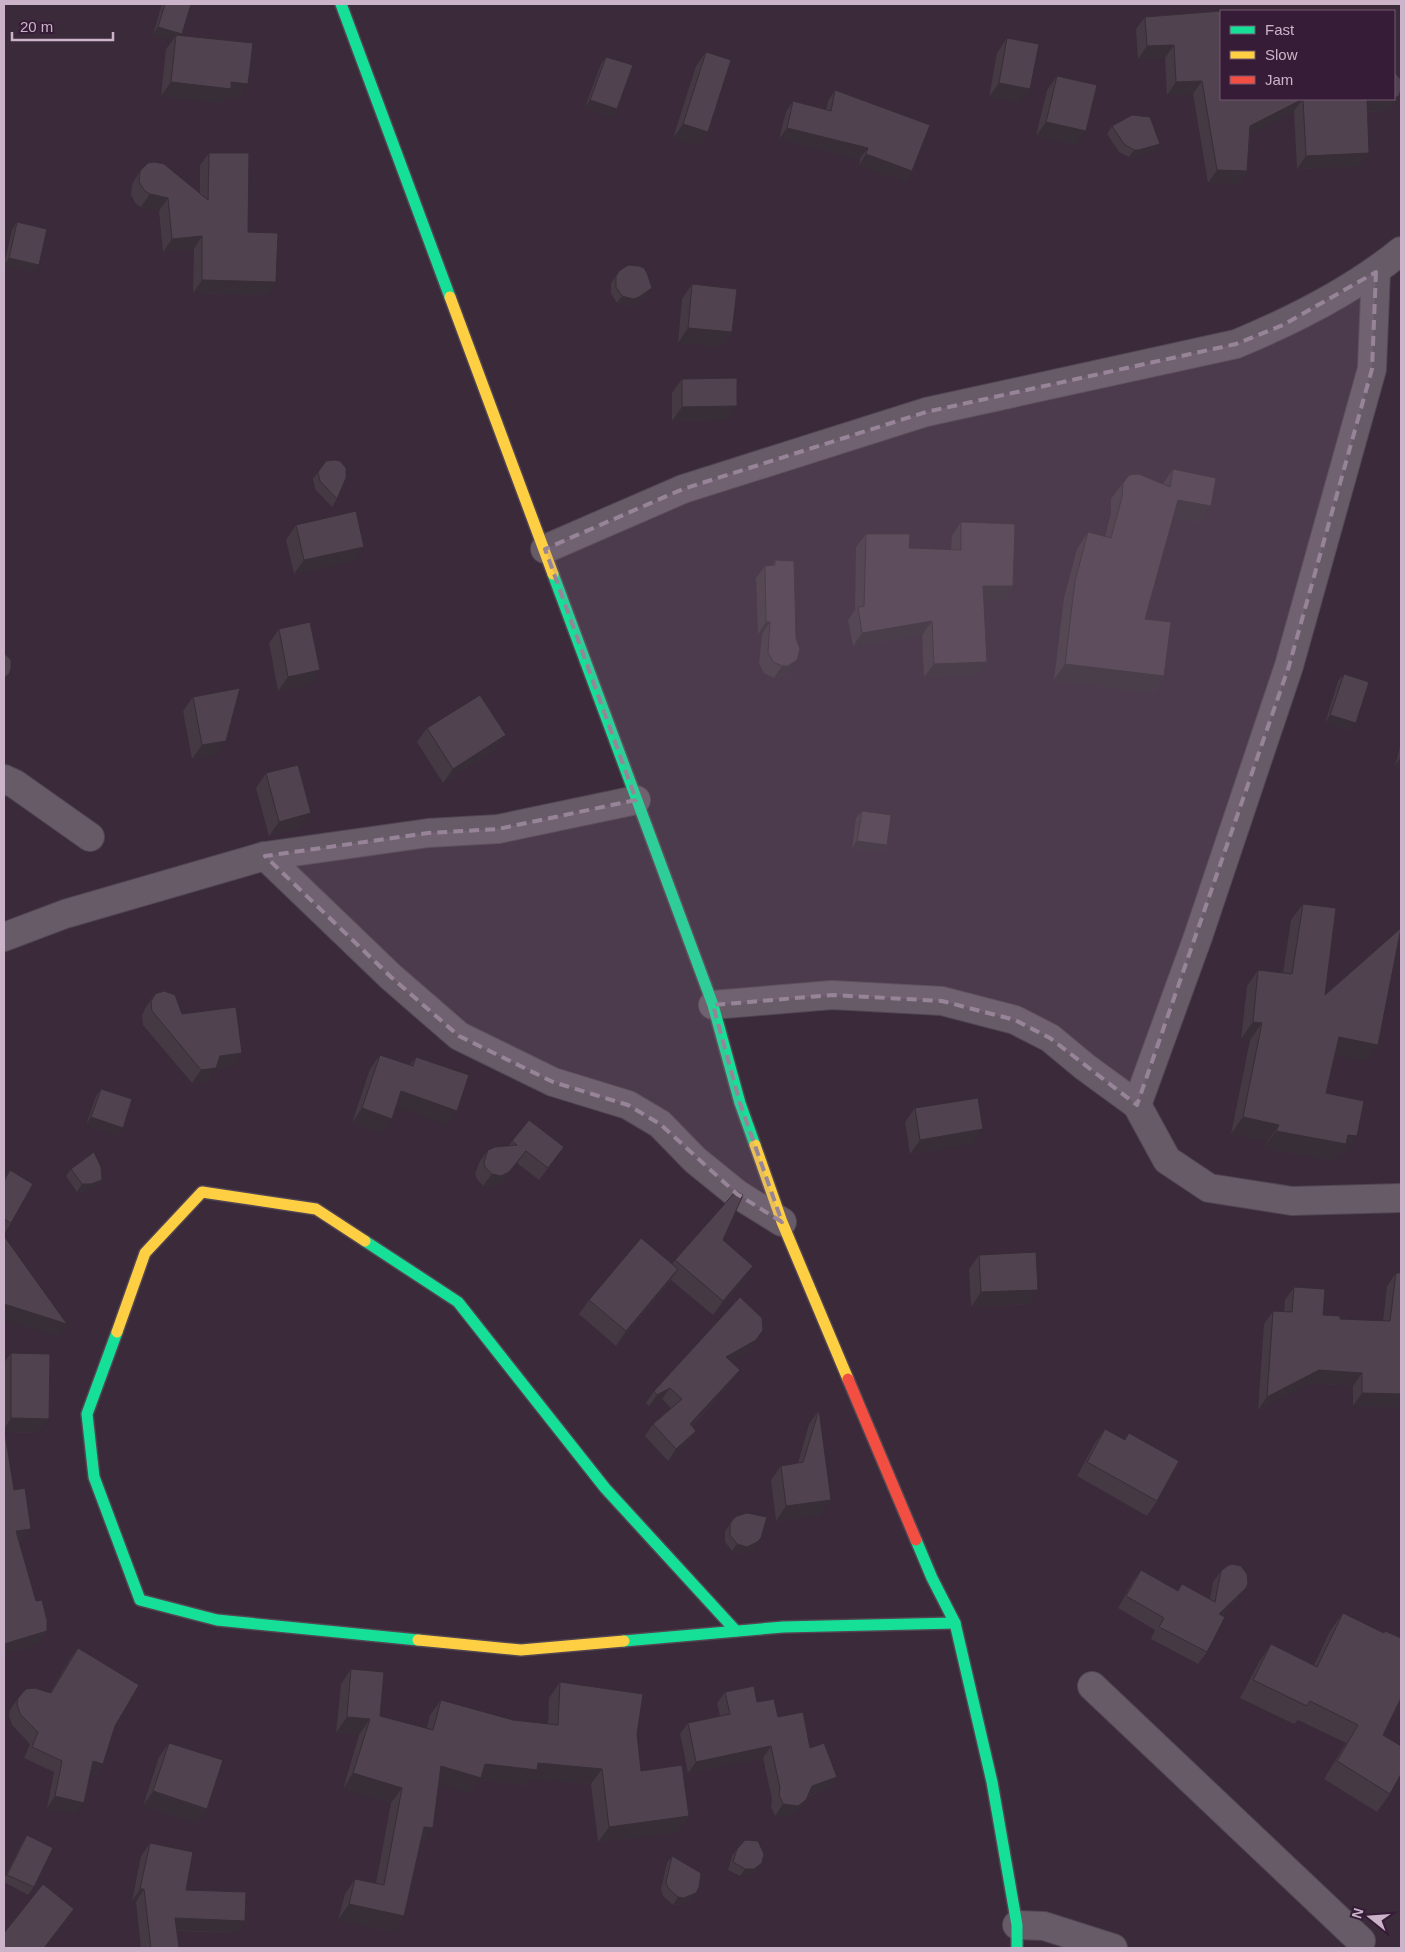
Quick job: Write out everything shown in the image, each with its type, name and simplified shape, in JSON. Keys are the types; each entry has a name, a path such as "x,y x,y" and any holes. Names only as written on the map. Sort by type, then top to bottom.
{"street":[{"path":"341,4 713,1005 740,1103 782,1222 932,1578 955,1623 992,1782 1017,1937 1044,1926 1113,1948"},
{"path":"544,549 684,489 926,412 1236,344 1283,324 1376,272 1401,251"},
{"path":"1137,1105 1198,937 1289,666 1372,370 1376,272"},
{"path":"4,779 15,784 90,837"},
{"path":"4,937 65,914 265,856 428,834 498,828 636,800"},
{"path":"265,856 391,977 459,1036 553,1082 628,1105 660,1124 696,1160 737,1194 782,1222"},
{"path":"713,1005 832,995 942,1001 1015,1020 1050,1038 1085,1067 1137,1105 1167,1160 1209,1188 1292,1201 1401,1198"},
{"path":"736,1631 604,1488 458,1302 316,1209 202,1192 145,1252 87,1414 94,1477 140,1600 217,1620 521,1650 783,1628 955,1623"},
{"path":"1092,1686 1365,1946"}],"highlighted area":[{"path":"1376,272 1372,369 1289,666 1137,1105 1050,1038 1015,1020 942,1001 832,995 713,1005 740,1103 782,1222 737,1194 660,1124 628,1105 553,1082 459,1036 391,977 265,856 428,833 498,829 636,800 545,549 683,489 926,412 1236,344 1283,325"}],"building":[{"path":"165,4 191,4 182,34 158,27"},
{"path":"1220,11 1220,100 1301,100 1250,126 1247,171 1217,170 1202,81 1176,82 1174,45 1147,46 1145,17"},
{"path":"176,35 253,43 248,84 231,82 231,89 171,82"},
{"path":"1007,38 1039,44 1030,89 999,83"},
{"path":"706,52 731,60 708,132 683,124"},
{"path":"606,57 633,65 617,109 590,100"},
{"path":"1395,72 1401,80 1399,96 1395,98"},
{"path":"1057,76 1097,85 1086,131 1046,122"},
{"path":"835,90 930,125 912,171 866,154 868,148 787,128 793,101 831,111"},
{"path":"1303,100 1367,100 1369,153 1306,156"},
{"path":"1132,115 1150,117 1160,144 1134,150 1124,144 1112,126"},
{"path":"209,153 249,153 248,232 278,233 276,282 202,280 202,236 172,239 168,198 150,194 145,191 139,182 140,171 148,163 164,164 208,200"},
{"path":"17,222 47,229 39,265 9,258"},
{"path":"628,265 644,268 652,288 633,299 622,296 616,287 616,276 619,271"},
{"path":"692,284 737,289 732,332 688,328"},
{"path":"737,378 737,406 682,407 682,379"},
{"path":"326,461 340,461 346,468 346,478 337,499 320,481 318,472"},
{"path":"1173,469 1216,478 1211,506 1178,500 1145,619 1171,622 1164,676 1065,664 1075,581 1088,532 1111,538 1122,497 1123,483 1129,475 1139,474 1170,487"},
{"path":"356,511 364,547 304,560 296,525"},
{"path":"961,522 1015,524 1013,586 983,586 987,662 934,664 932,621 862,633 858,607 864,606 866,534 910,534 909,548 961,550"},
{"path":"775,560 794,561 796,638 800,649 797,660 788,666 782,666 773,662 768,652 770,622 766,622 765,566 775,565"},
{"path":"310,622 320,670 288,677 279,629"},
{"path":"4,653 11,660 11,669 4,678"},
{"path":"1344,674 1369,682 1356,723 1330,715"},
{"path":"240,688 226,741 202,745 193,697"},
{"path":"480,695 506,735 453,769 427,728"},
{"path":"298,765 311,813 279,822 266,773"},
{"path":"862,811 891,815 887,845 857,841"},
{"path":"1303,904 1336,908 1325,995 1401,928 1378,1045 1339,1037 1326,1093 1364,1101 1357,1136 1348,1135 1346,1144 1276,1131 1279,1125 1243,1117 1262,1023 1253,1022 1258,970 1292,974"},
{"path":"164,991 175,995 182,1014 236,1007 242,1053 220,1056 216,1068 201,1070 152,1011 151,1002 155,994"},
{"path":"380,1055 413,1066 416,1057 469,1075 457,1111 401,1091 392,1119 362,1108"},
{"path":"101,1089 132,1099 123,1128 91,1117"},
{"path":"978,1098 983,1129 920,1140 915,1108"},
{"path":"529,1120 564,1147 548,1168 526,1151 509,1172 501,1176 492,1174 485,1167 484,1162 488,1150 495,1147 517,1145 512,1141"},
{"path":"94,1152 101,1167 102,1180 91,1184 82,1184 71,1169"},
{"path":"10,1170 33,1184 11,1223 4,1219 4,1181"},
{"path":"736,1191 743,1195 723,1240 753,1266 723,1301 675,1260"},
{"path":"4,1236 67,1324 4,1304"},
{"path":"641,1238 678,1269 626,1331 589,1300"},
{"path":"1036,1252 1038,1290 981,1292 979,1255"},
{"path":"1396,1273 1401,1273 1401,1394 1362,1393 1362,1373 1319,1370 1267,1397 1273,1311 1292,1312 1294,1287 1325,1289 1323,1315 1340,1316 1340,1319 1390,1321"},
{"path":"740,1297 762,1318 763,1330 756,1340 726,1357 740,1370 690,1424 696,1431 676,1449 653,1424 682,1399 670,1388 657,1395 654,1391"},
{"path":"11,1353 50,1354 49,1419 11,1418"},
{"path":"819,1410 831,1500 786,1506 781,1466 803,1462"},
{"path":"4,1427 14,1490 25,1488 31,1529 16,1531 36,1601 42,1600 47,1620 47,1631 4,1644"},
{"path":"1105,1429 1125,1440 1129,1433 1179,1461 1157,1501 1087,1462"},
{"path":"747,1513 767,1517 761,1538 747,1547 737,1544 730,1535 730,1524 737,1516"},
{"path":"1232,1564 1241,1566 1247,1574 1248,1583 1246,1588 1219,1614 1225,1617 1207,1652 1159,1627 1164,1618 1126,1596 1141,1570 1178,1591 1182,1584 1215,1602 1221,1571"},
{"path":"1343,1613 1384,1633 1385,1631 1401,1638 1401,1698 1383,1735 1401,1746 1401,1774 1390,1794 1337,1761 1358,1725 1310,1701 1307,1706 1253,1680 1271,1644 1317,1667"},
{"path":"78,1648 139,1685 115,1726 103,1764 93,1761 84,1803 55,1796 62,1761 32,1747 38,1732 20,1714 17,1704 18,1698 26,1689 35,1688 51,1693"},
{"path":"351,1669 384,1672 380,1716 433,1730 441,1700 513,1720 558,1725 560,1682 643,1694 637,1734 641,1771 682,1765 689,1816 609,1827 602,1769 538,1763 537,1770 485,1764 481,1778 441,1766 433,1828 424,1827 404,1916 349,1904 355,1879 384,1885 402,1788 353,1773 370,1719 347,1717"},
{"path":"754,1686 757,1702 774,1699 778,1717 803,1712 810,1748 824,1743 837,1777 812,1786 806,1800 798,1806 783,1804 779,1795 780,1788 771,1746 696,1762 688,1723 730,1714 725,1692"},
{"path":"169,1743 223,1760 207,1809 153,1791"},
{"path":"27,1835 53,1848 34,1887 7,1875"},
{"path":"745,1840 758,1841 764,1854 762,1863 754,1869 745,1869 733,1862 737,1849"},
{"path":"150,1843 193,1852 186,1890 246,1892 245,1921 175,1918 179,1948 151,1948 144,1889 140,1889"},
{"path":"672,1856 701,1873 696,1893 684,1898 678,1897 668,1888 666,1882"},
{"path":"43,1884 74,1909 44,1948 4,1948 4,1933"}],"traffic: fast":[{"path":"341,4 450,297"},
{"path":"553,574 713,1005 740,1103 755,1145"},
{"path":"365,1241 458,1302 605,1488 736,1631"},
{"path":"117,1332 87,1414 94,1477 140,1600 217,1620 418,1640"},
{"path":"916,1540 932,1578 955,1623 992,1782 1017,1925 1017,1948"},
{"path":"624,1641 783,1627 955,1623"}],"traffic: slow":[{"path":"450,297 553,574"},
{"path":"755,1145 782,1222 848,1379"},
{"path":"117,1332 145,1253 202,1192 316,1209 365,1241"},
{"path":"418,1640 521,1650 624,1641"}],"traffic: jam":[{"path":"848,1379 916,1540"}]}
